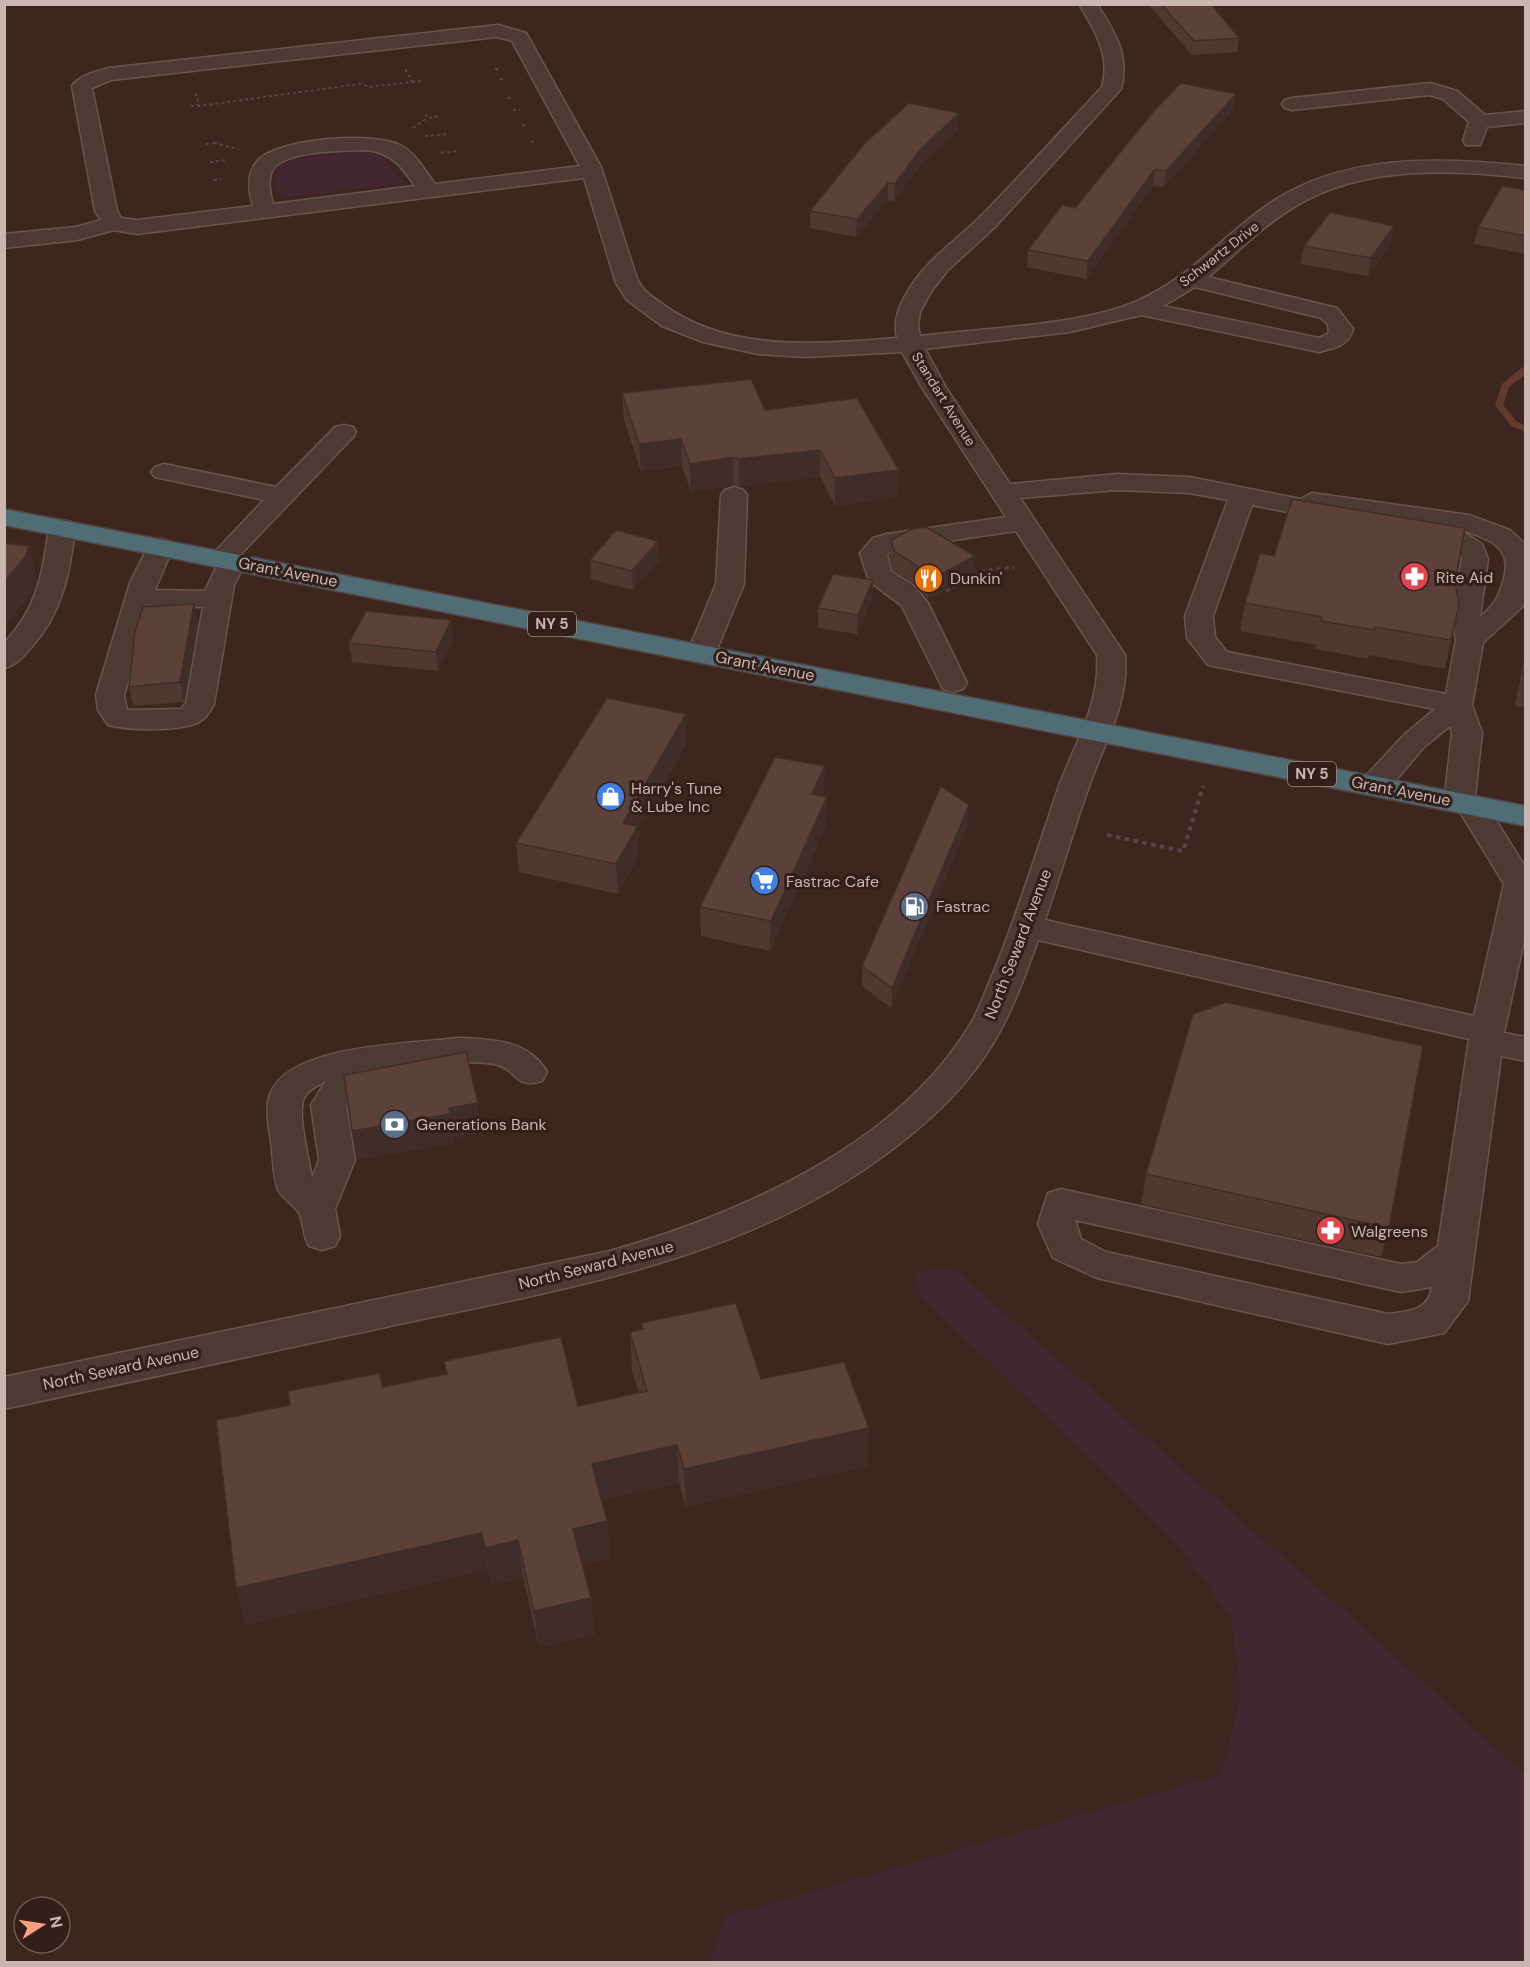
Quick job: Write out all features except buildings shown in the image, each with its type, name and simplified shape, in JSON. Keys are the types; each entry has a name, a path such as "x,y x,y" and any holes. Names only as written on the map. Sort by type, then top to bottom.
{"highway":[{"name":"Grant Avenue","path":"4,516 1526,816"}],"street":[{"name":"Standart Avenue","path":"1088,4 1113,46 1116,76 1111,89 988,221 939,266 920,290 909,312 906,326 910,344 933,386 1111,655 1113,690 1099,732"},
{"name":"Schwartz Drive","path":"114,223 106,211 82,87 92,79 109,74 487,33 511,33 519,37 592,171 632,292 666,318 687,329 764,347 826,348 910,344 1056,326 1140,308 1160,299 1189,279 1274,210 1314,188 1353,176 1387,170 1467,166 1526,172"},
{"path":"1292,104 1430,89 1450,94 1481,122"},
{"path":"1467,166 1475,130 1481,122 1526,117"},
{"path":"265,212 259,195 260,176 267,163 278,156 314,149 360,144 393,149 429,191"},
{"path":"4,241 56,236 114,223 137,227 592,171"},
{"path":"1140,308 1319,345 1329,343 1340,335 1342,326 1340,320 1329,313 1189,279"},
{"path":"160,547 139,598 110,695 112,710 118,719 168,719 190,716 200,704 220,585 227,560 282,496 344,432"},
{"path":"164,472 282,496"},
{"path":"1003,492 1117,482 1188,485 1432,531 1454,536 1464,542 1473,550 1475,559 1465,611 1470,640 1458,705 1467,733 1465,804 1522,882 1487,1036 1454,1261 1426,1288 1393,1291 1059,1210"},
{"path":"701,654 729,584 734,495"},
{"path":"1242,496 1335,502 1469,523 1501,536 1518,553 1521,568 1509,606 1470,640"},
{"path":"1242,496 1199,616 1201,638 1218,659 1458,705"},
{"path":"953,683 914,603 904,592 879,575 873,553 882,544 896,540 1023,522"},
{"path":"4,660 34,627 56,575 62,528"},
{"path":"139,598 219,599"},
{"path":"1374,786 1414,741 1458,705"},
{"name":"North Seward Avenue","path":"4,1393 610,1265 666,1250 780,1203 843,1165 893,1130 951,1076 987,1025 1027,927 1080,770 1099,732"},
{"path":"1027,927 1487,1036 1526,1049"},
{"path":"320,1222 305,1104 312,1089 325,1074 367,1061 458,1050 490,1052 513,1057 530,1072"}],"path":[{"path":"403,64 410,83"},
{"path":"191,106 207,107 269,100 280,93 301,90 359,84 373,88 422,81"},
{"path":"194,87 199,105"},
{"path":"508,98 513,97"},
{"path":"513,110 520,110"},
{"path":"409,131 426,116 440,116"},
{"path":"522,125 527,124"},
{"path":"422,137 449,134"},
{"path":"206,144 213,141 238,149"},
{"path":"531,142 536,141"},
{"path":"441,153 456,151"},
{"path":"210,162 227,160"},
{"path":"214,180 221,179"},
{"path":"945,591 982,571 1023,566"},
{"path":"1107,836 1183,851 1203,786"}],"shaded area":[{"path":"362,151 381,155 404,183 288,197 274,190 278,169 285,163"},
{"path":"954,1269 1350,1616 1525,1775 1525,1962 709,1962 726,1916 1222,1775 1241,1693 1231,1619 1178,1544 922,1297 913,1272"}],"waterway":[{"path":"1526,369 1505,386 1499,405 1514,424 1526,429"}],"place":[{"name":"Rite Aid","path":"1415,577"},
{"name":"Dunkin'","path":"929,578"},
{"name":"Harry's Tune & Lube Inc","path":"610,797"},
{"name":"Fastrac Cafe","path":"765,881"},
{"name":"Fastrac","path":"915,906"},
{"name":"Generations Bank","path":"395,1124"},
{"name":"Walgreens","path":"1330,1231"}]}
